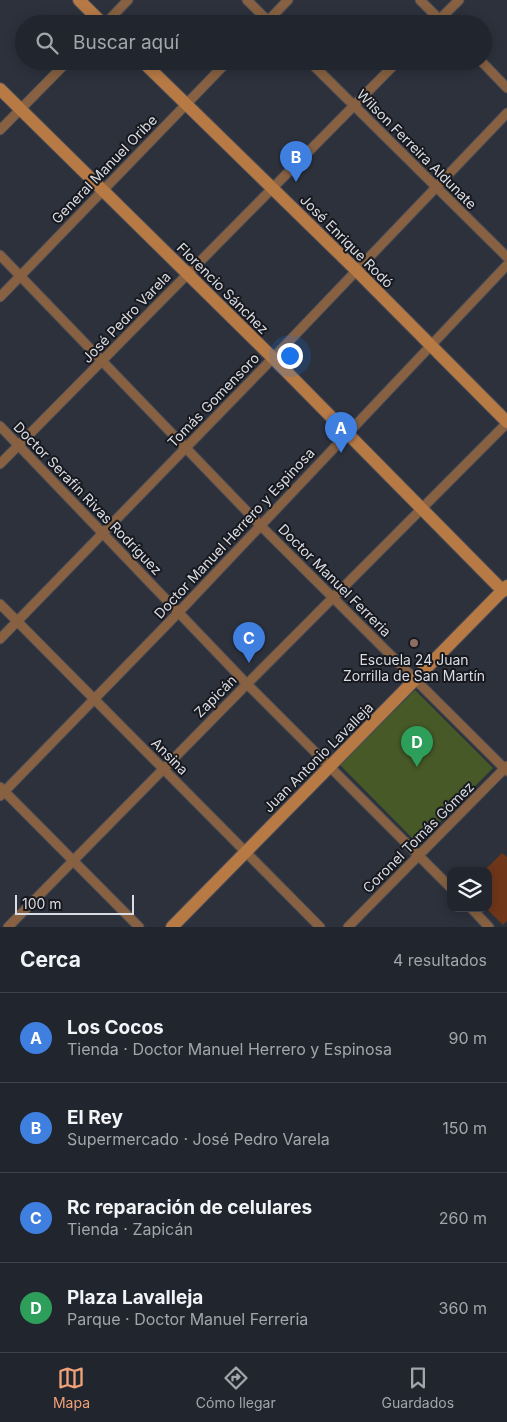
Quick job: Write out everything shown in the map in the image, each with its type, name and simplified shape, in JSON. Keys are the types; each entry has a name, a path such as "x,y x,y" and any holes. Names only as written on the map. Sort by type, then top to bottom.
{"street":[{"path":"79,0 95,15"},
{"path":"113,15 128,0"},
{"path":"247,0 261,15"},
{"path":"275,15 288,0"},
{"path":"420,0 434,15"},
{"path":"446,15 459,0"},
{"path":"0,130 59,70"},
{"name":"José Enrique Rodó","path":"151,70 356,270 507,422"},
{"name":"General Manuel Oribe","path":"0,296 219,70"},
{"name":"Wilson Ferreira Aldunate","path":"318,70 507,257"},
{"name":"José Pedro Varela","path":"0,464 389,70"},
{"path":"490,70 507,88"},
{"name":"Florencio Sánchez","path":"0,89 506,591"},
{"name":"Tomás Gomensoro","path":"0,639 273,358 507,113"},
{"name":"Doctor Manuel Ferreria","path":"0,255 260,525 506,768"},
{"name":"Doctor Manuel Herrero y Espinosa","path":"2,791 178,613 507,265"},
{"name":"Zapicán","path":"8,927 163,768 507,422"},
{"name":"Doctor Serafín Rivas Rodríguez","path":"0,426 247,684 447,884"},
{"name":"Juan Antonio Lavalleja","path":"172,927 245,851 506,591"},
{"name":"Ansina","path":"0,604 320,927"},
{"name":"Coronel Tomás Gómez","path":"348,927 506,768"},
{"path":"2,791 139,927"},
{"path":"475,912 489,927"}],"green space":[{"path":"415,690 493,768 418,844 340,765"}],"building":[{"path":"502,853 507,857 507,921 503,925 490,912 492,912 492,867 488,867"}],"place":[{"name":"El Rey","path":"296,182"},
{"name":"Los Cocos","path":"341,453"},
{"name":"Escuela 24 Juan Zorrilla de San Martín","path":"414,643"},
{"name":"Rc reparación de celulares","path":"249,663"},
{"name":"Plaza Lavalleja","path":"417,767"}]}
